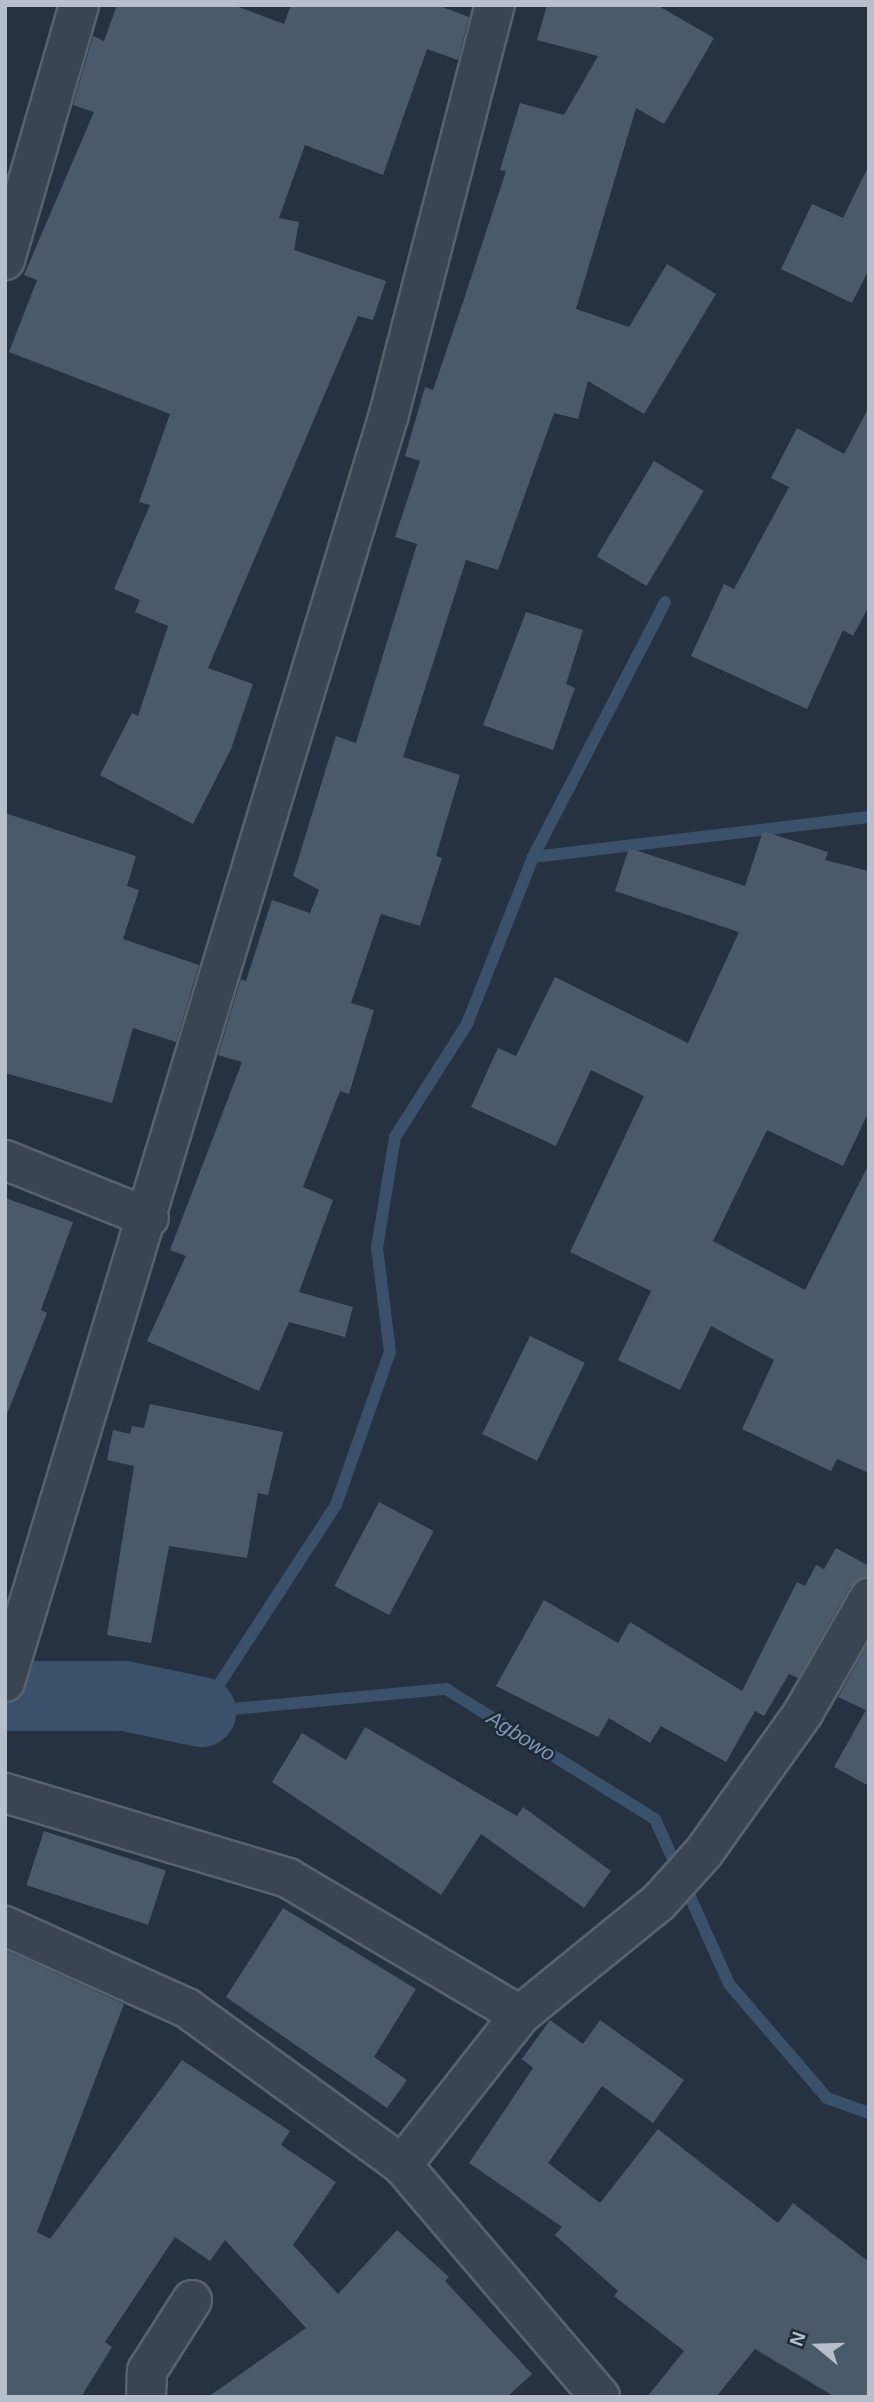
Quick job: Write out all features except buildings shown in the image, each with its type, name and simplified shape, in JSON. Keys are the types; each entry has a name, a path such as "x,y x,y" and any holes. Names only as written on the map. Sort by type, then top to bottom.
{"street":[{"path":"5,260 79,5"},
{"path":"9,1668 149,1218 389,414 495,5"},
{"path":"5,1160 149,1218"},
{"path":"402,2165 520,2015 659,1902 704,1852 803,1713 869,1598"},
{"path":"5,1793 288,1878 520,2015"},
{"path":"5,1926 187,2008 402,2165 600,2397"},
{"path":"146,2397 147,2371 192,2300"}],"waterway":[{"path":"201,1712 336,1505 390,1352 377,1248 395,1137 467,1024 533,857 665,602"},
{"path":"533,857 869,817"},
{"name":"Agbowo","path":"201,1712 446,1689 655,1819 729,1984 827,2098 869,2113"},
{"name":"Agbowo","path":"5,1696 125,1696 201,1712"}]}
